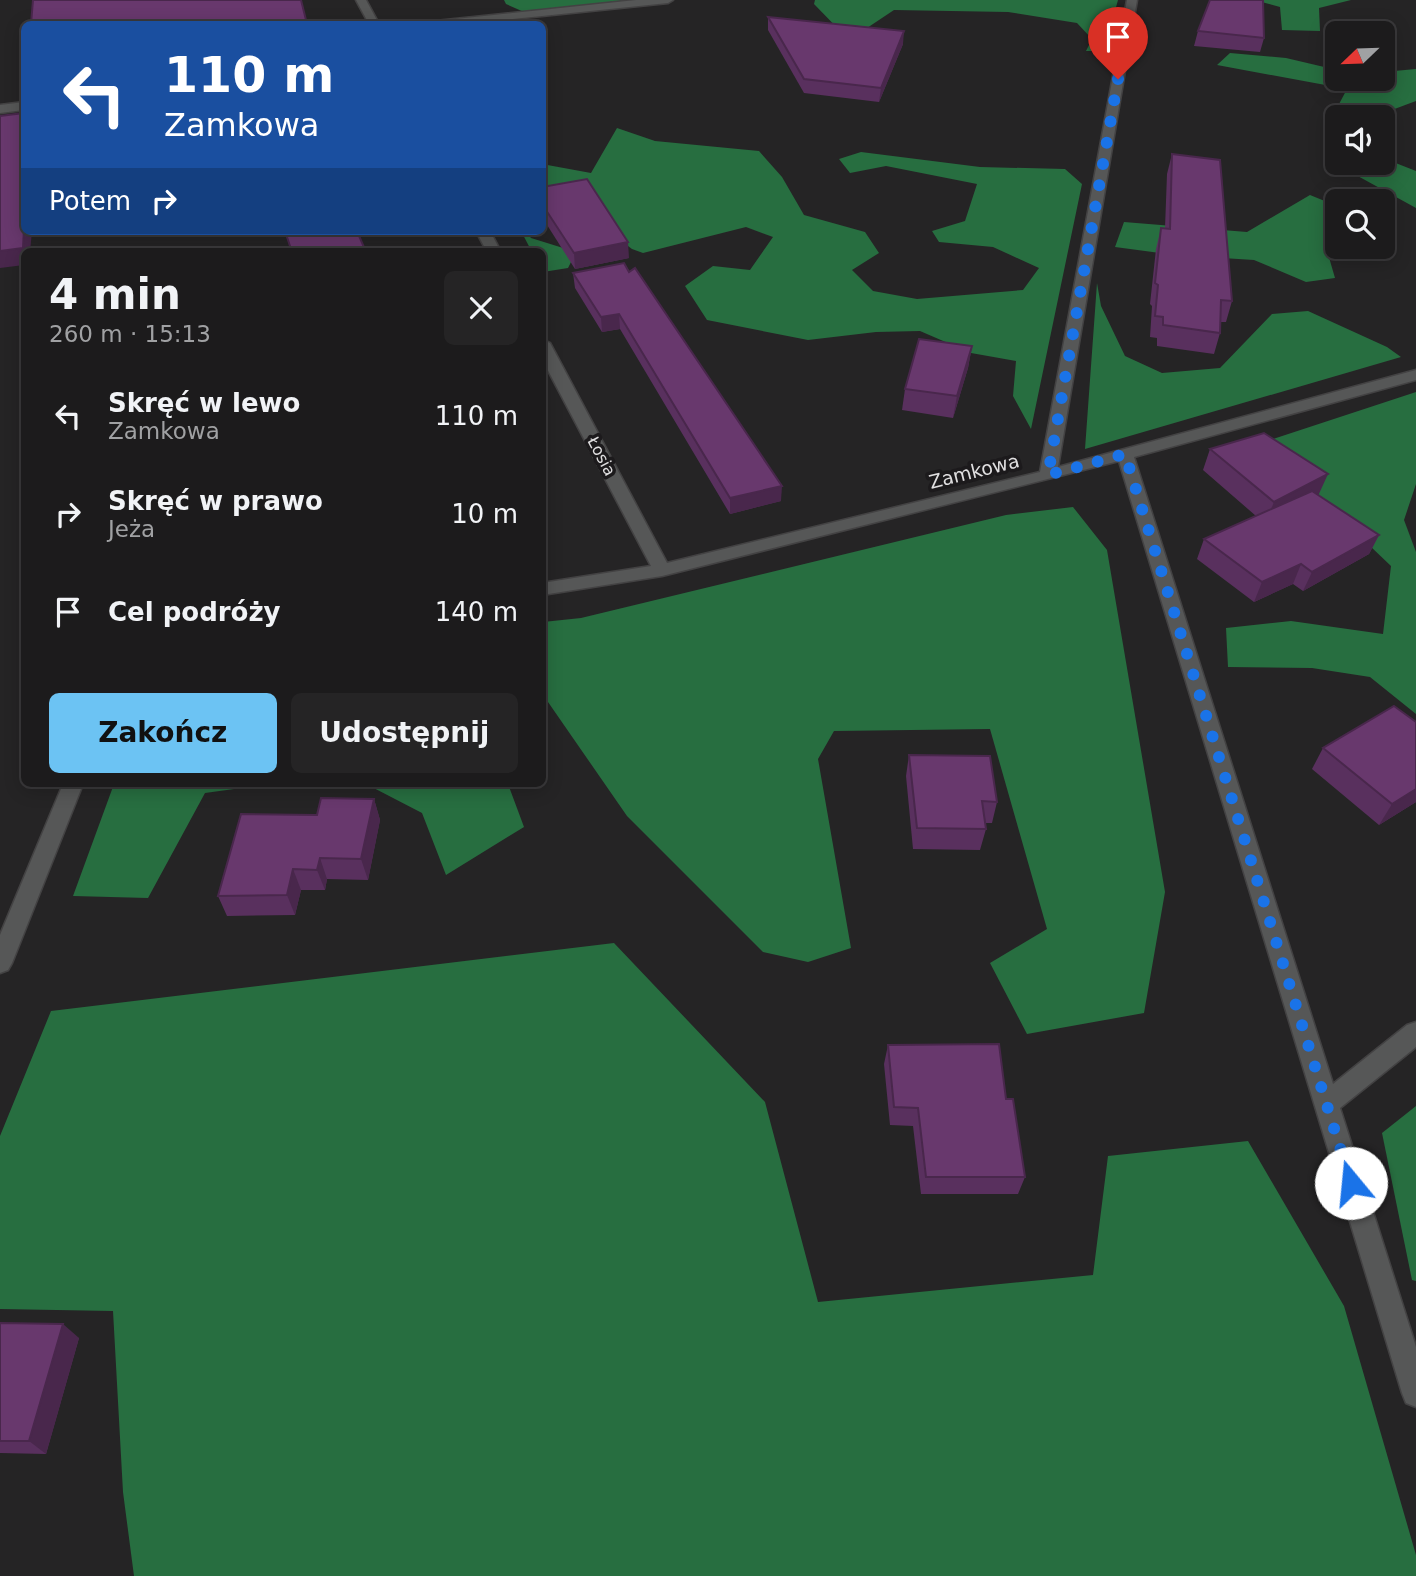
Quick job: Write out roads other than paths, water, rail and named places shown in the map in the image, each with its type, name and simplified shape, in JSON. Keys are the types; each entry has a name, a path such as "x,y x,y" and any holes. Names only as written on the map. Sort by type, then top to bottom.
{"street":[{"path":"361,0 372,21"},
{"path":"465,21 668,0"},
{"path":"1048,475 1132,0"},
{"path":"0,109 21,106"},
{"name":"Łosia","path":"546,351 662,570"},
{"name":"Zamkowa","path":"546,588 662,570 1048,475 1416,375"},
{"path":"1125,454 1416,1393"},
{"path":"0,963 72,787"},
{"path":"1326,1104 1416,1032"}]}
